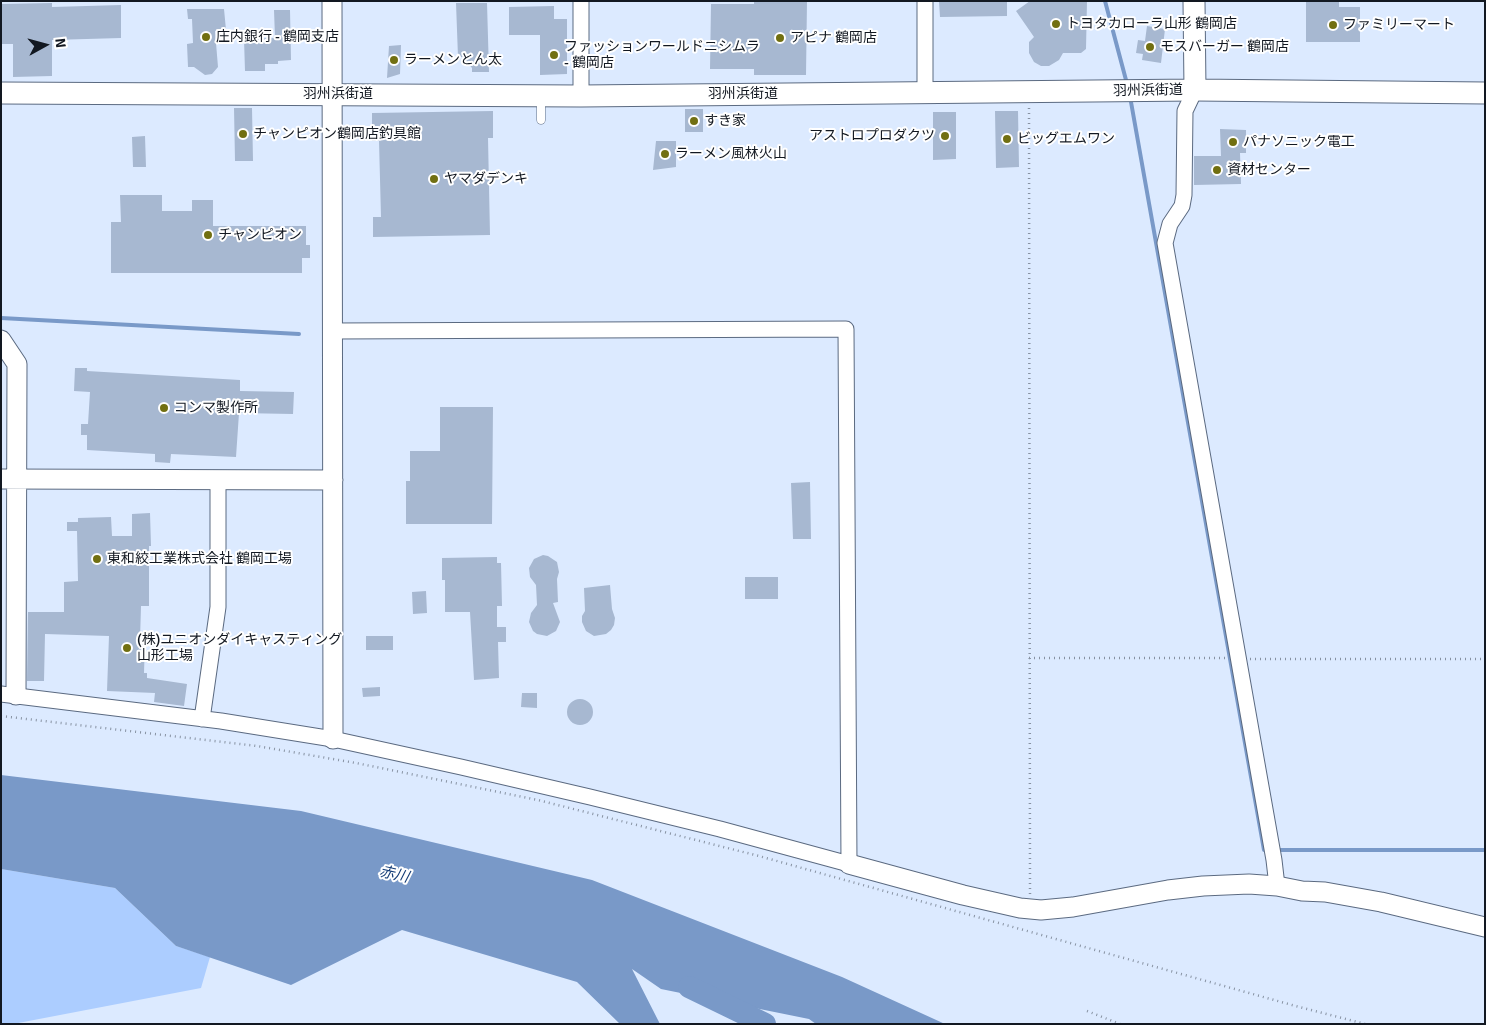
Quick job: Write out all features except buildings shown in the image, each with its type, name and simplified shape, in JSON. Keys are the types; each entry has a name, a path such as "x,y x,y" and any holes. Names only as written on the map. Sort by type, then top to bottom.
{"main road":[{"path":"1194,1 1195,90"},
{"name":"羽州浜街道","path":"1,93 581,96 1195,90 1485,94"}],"street":[{"path":"332,1 333,740"},
{"path":"581,1 581,96"},
{"path":"925,1 925,93"},
{"path":"1195,90 1185,111 1184,195 1182,206 1170,224 1164,243 1273,850 1277,886"},
{"path":"333,331 846,329 850,864"},
{"path":"1,340 17,364 9,479 9,695 202,720 333,740 590,797 720,829 1000,904 1031,909 1073,907 1147,892 1203,886 1249,884 1277,886 1381,902 1485,927"},
{"path":"9,479 333,480"},
{"path":"202,720 218,607 218,480"}],"lane":[{"path":"541,96 541,120"}],"path":[{"path":"1028,92 1031,909"},
{"path":"1029,658 1225,658 1239,660 1485,659"},
{"path":"1,716 257,746 356,763 538,800 759,856 1365,1024"},
{"path":"1087,1011 1120,1024"}],"shaded area":[{"path":"1,869 115,888 176,946 210,957 201,988 13,1024 1,1024"}],"water":[{"path":"1,775 301,811 592,880 842,977 945,1024 816,1024 809,1019 661,989 632,969 660,1024 620,1024 577,982 402,930 291,985 176,946 115,888 1,869"}],"waterway":[{"path":"1105,1 1126,80"},
{"path":"1131,102 1264,850 1268,850"},
{"path":"1,318 299,334"},
{"path":"1277,850 1485,850"},
{"name":"赤川","path":"689,987 765,1024"}],"place":[{"name":"トヨタカローラ山形 鶴岡店","path":"1056,24"},
{"name":"ファミリーマート","path":"1333,25"},
{"name":"庄内銀行 - 鶴岡支店","path":"206,37"},
{"name":"アピナ 鶴岡店","path":"780,38"},
{"name":"モスバーガー 鶴岡店","path":"1150,47"},
{"name":"ファッションワールドニシムラ - 鶴岡店","path":"554,55"},
{"name":"ラーメンとん太","path":"394,60"},
{"name":"すき家","path":"694,121"},
{"name":"チャンピオン鶴岡店釣具館","path":"243,134"},
{"name":"アストロプロダクツ","path":"945,136"},
{"name":"ビッグエムワン","path":"1007,139"},
{"name":"パナソニック電工","path":"1233,142"},
{"name":"ラーメン風林火山","path":"665,154"},
{"name":"資材センター","path":"1217,170"},
{"name":"ヤマダデンキ","path":"434,179"},
{"name":"チャンピオン","path":"208,235"},
{"name":"コンマ製作所","path":"164,408"},
{"name":"東和絞工業株式会社 鶴岡工場","path":"97,559"},
{"name":"(株)ユニオンダイキャスティング 山形工場","path":"127,648"}]}
